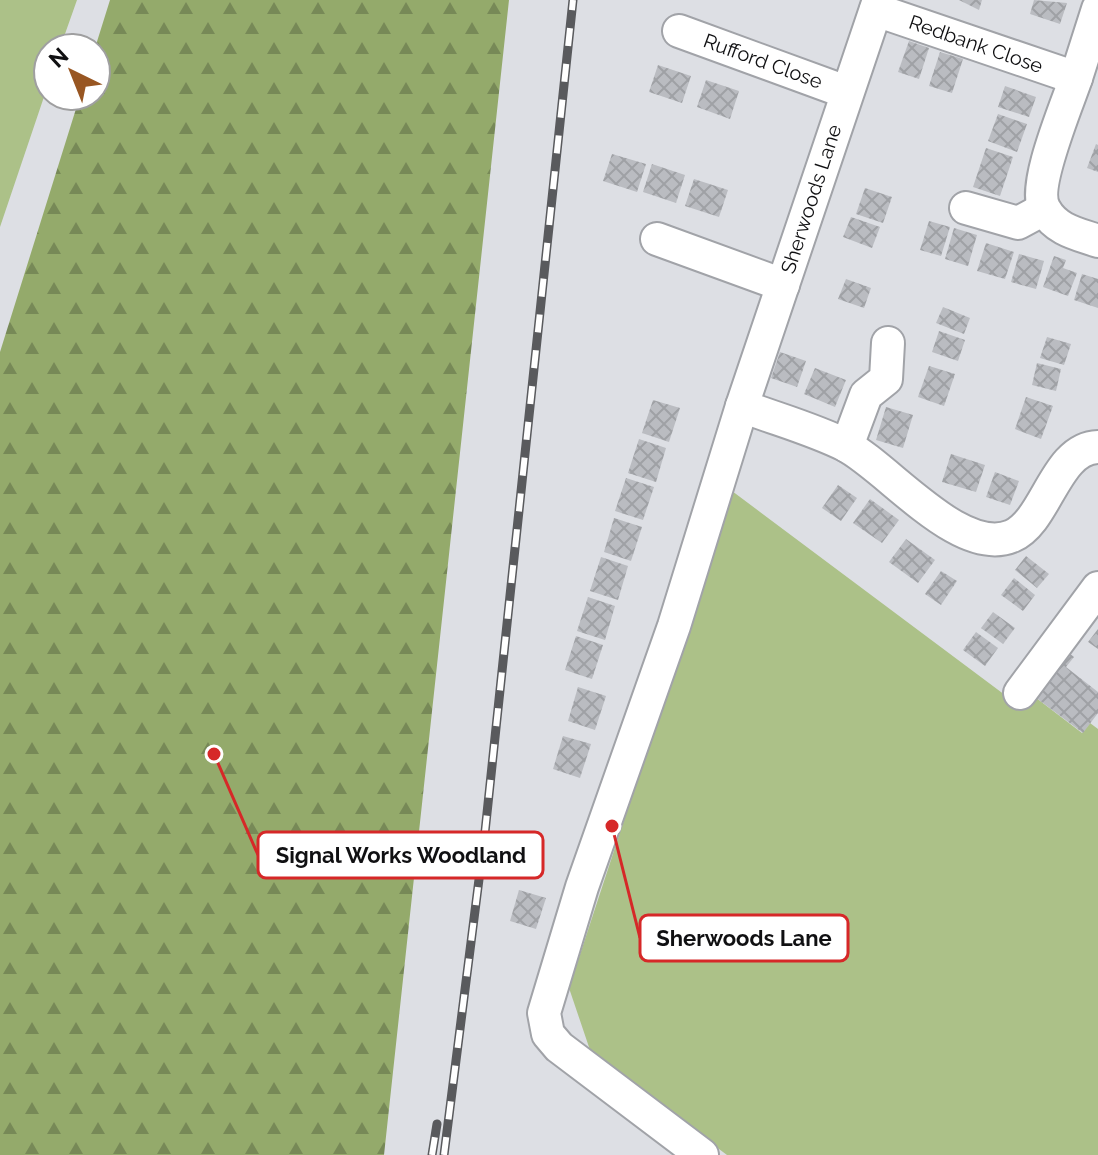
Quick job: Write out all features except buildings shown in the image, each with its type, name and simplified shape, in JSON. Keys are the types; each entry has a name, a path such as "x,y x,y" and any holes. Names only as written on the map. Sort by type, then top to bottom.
{"street":[{"name":"Redbank Close","path":"877,5 1076,78"},
{"name":"Sherwoods Lane","path":"702,1155 559,1047 548,1034 544,1013 582,887 674,626 742,406 877,5"},
{"path":"1098,9 1041,188 1044,209 1061,228 1098,241"},
{"name":"Rufford Close","path":"679,31 846,92"},
{"path":"966,208 1018,223 1044,209"},
{"path":"657,239 783,285"},
{"path":"847,446 866,395 886,379 888,343"},
{"path":"742,406 847,446 957,529 982,541 1013,536 1046,499 1064,465 1088,447 1098,447"},
{"path":"1020,693 1098,588"}],"green space":[{"path":"0,0 77,0 66,32 32,32 32,112 39,112 0,227"},
{"path":"110,0 509,0 384,1155 0,1155 0,352 75,112 112,112 112,32 100,32"},
{"path":"732,491 1021,707 1031,694 1082,733 1090,723 1098,729 1098,1155 727,1155 591,1053 569,988"}],"railway":[{"path":"444,1155 485,832 573,0"},
{"path":"432,1155 437,1124"}],"place":[{"name":"Signal Works Woodland","path":"214,754"},
{"name":"Sherwoods Lane","path":"612,826"}]}
